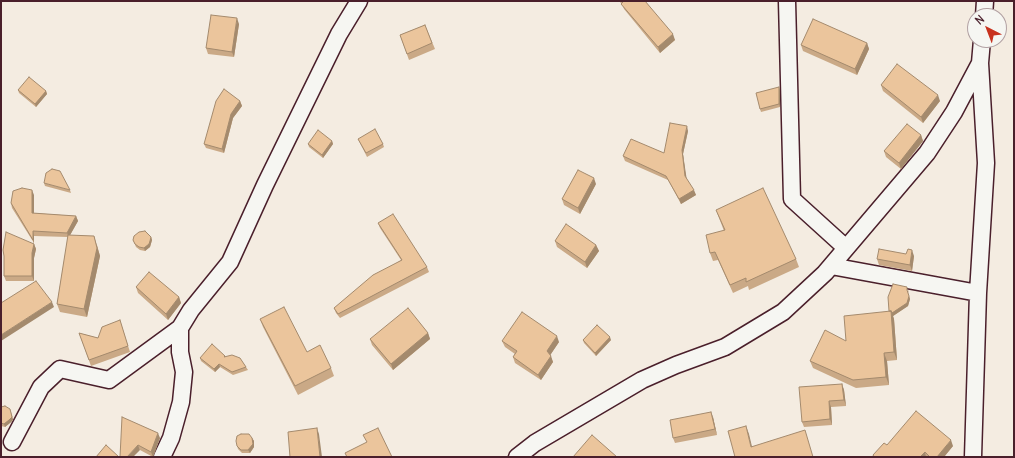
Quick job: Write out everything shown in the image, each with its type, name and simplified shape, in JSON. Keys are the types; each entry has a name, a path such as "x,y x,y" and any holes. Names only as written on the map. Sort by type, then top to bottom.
{"street":[{"path":"12,442 41,387 60,369 109,380 180,328 191,310 230,262 339,34 359,1"},
{"path":"787,1 792,199 846,248"},
{"path":"973,457 978,293 986,163 980,63 981,48"},
{"path":"517,457 535,443 642,380 676,365 726,347 783,312 825,273 927,153 954,112 980,63"},
{"path":"831,266 978,293"},
{"path":"162,457 171,438 181,402 184,372 180,352 180,328"}],"building":[{"path":"622,1 645,1 673,34 658,47 621,4 623,2"},
{"path":"211,15 237,18 232,52 206,48"},
{"path":"813,19 867,43 855,69 801,45"},
{"path":"425,25 432,43 407,54 400,35"},
{"path":"897,64 938,95 921,117 881,85"},
{"path":"29,77 46,91 35,104 18,90"},
{"path":"779,87 779,104 760,109 756,93"},
{"path":"224,89 240,101 231,114 222,149 204,144 216,101"},
{"path":"670,123 687,126 682,150 685,176 694,190 679,199 666,176 623,156 631,139 664,153"},
{"path":"907,124 921,135 899,163 884,151"},
{"path":"375,129 383,144 366,153 358,139"},
{"path":"318,130 332,141 322,155 308,144"},
{"path":"52,169 60,171 70,190 44,183 46,173"},
{"path":"578,170 594,178 578,208 562,199"},
{"path":"22,188 32,190 32,213 76,216 67,233 33,231 33,240 11,203 13,191"},
{"path":"763,188 796,259 746,282 746,278 730,285 715,252 710,253 706,235 725,230 716,210"},
{"path":"393,214 427,267 338,314 334,308 373,275 402,260 378,223"},
{"path":"566,224 596,245 585,262 555,241"},
{"path":"145,231 151,237 149,244 144,248 139,247 133,240 134,236 139,232"},
{"path":"6,232 34,244 32,253 32,276 4,276 3,250"},
{"path":"68,235 94,236 97,248 84,309 57,304"},
{"path":"879,249 906,254 908,249 912,250 910,265 877,259"},
{"path":"149,272 179,297 166,314 136,287"},
{"path":"36,281 52,302 1,335 1,303"},
{"path":"893,284 907,287 909,296 907,303 892,313 889,311 888,297"},
{"path":"284,307 307,352 320,345 331,368 295,386 260,319"},
{"path":"408,308 428,333 391,364 370,339"},
{"path":"891,311 894,352 884,353 886,377 853,380 810,361 825,330 846,341 844,316"},
{"path":"522,312 557,336 547,351 551,356 538,375 513,357 517,351 502,341"},
{"path":"120,320 128,346 89,360 79,333 98,338 102,327"},
{"path":"597,325 610,337 595,353 583,340"},
{"path":"212,344 225,356 224,357 232,355 240,358 246,367 232,372 219,364 214,369 200,358"},
{"path":"842,384 844,400 829,401 830,419 802,422 799,387"},
{"path":"5,406 10,409 12,417 4,424 1,423 1,407"},
{"path":"916,411 951,440 937,457 930,457 925,452 920,457 874,457 873,455 884,443 887,445"},
{"path":"711,412 715,429 673,438 670,420"},
{"path":"122,417 158,433 151,452 138,445 127,457 120,457"},
{"path":"746,426 751,447 805,430 813,457 735,457 728,431"},
{"path":"317,428 320,457 290,457 288,432"},
{"path":"378,428 392,457 347,457 345,453 367,442 363,435"},
{"path":"241,434 249,434 252,438 253,444 248,450 241,450 237,446 237,436"},
{"path":"592,435 617,457 573,457"},
{"path":"106,445 119,457 96,457"}]}
